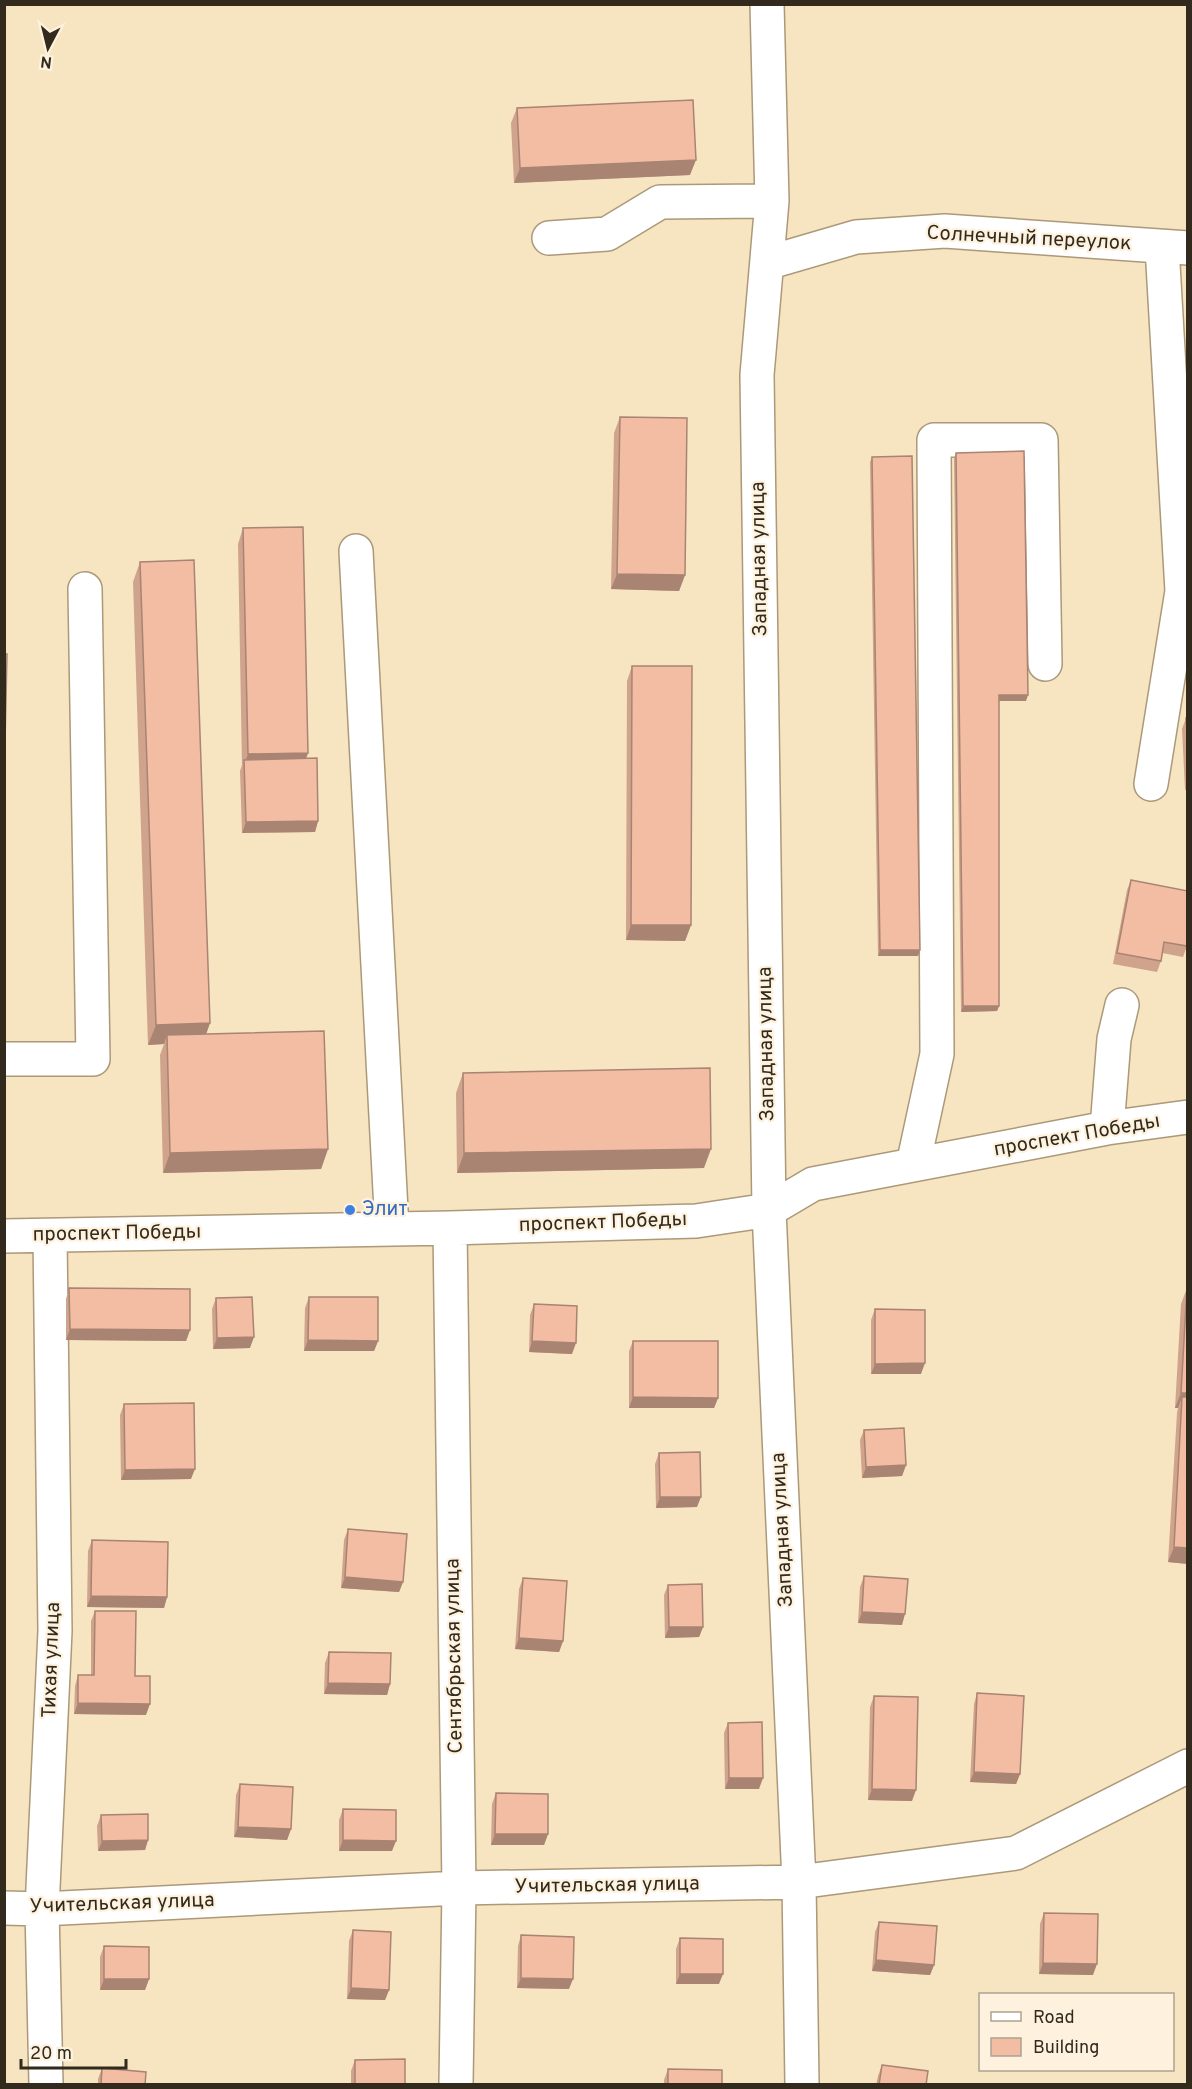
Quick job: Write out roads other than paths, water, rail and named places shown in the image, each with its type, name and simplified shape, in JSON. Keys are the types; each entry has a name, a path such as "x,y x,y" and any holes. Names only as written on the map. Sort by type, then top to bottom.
{"street":[{"name":"Западная улица","path":"767,4 772,201 757,375 769,1209 799,1882 802,2085"},
{"path":"549,238 607,234 660,202 772,201"},
{"name":"Солнечный переулок","path":"767,262 856,237 945,231 1175,248"},
{"path":"1151,784 1182,591 1175,248"},
{"path":"913,1165 937,1054 934,440 1041,440 1045,664"},
{"path":"356,551 392,1229"},
{"path":"4,1059 93,1059 85,589"},
{"path":"1107,1128 1114,1039 1122,1005"},
{"name":"проспект Победы","path":"4,1236 696,1221 769,1209 813,1184 1107,1128 1188,1117"},
{"name":"Сентябрьская улица","path":"450,1228 459,1888 456,2085"},
{"name":"Тихая улица","path":"46,2085 42,1909 55,1631 50,1236"},
{"name":"Учительская улица","path":"4,1908 42,1909 459,1888 799,1882 1016,1853 1188,1766"}],"place":[{"name":"Элит","path":"350,1210"}]}
